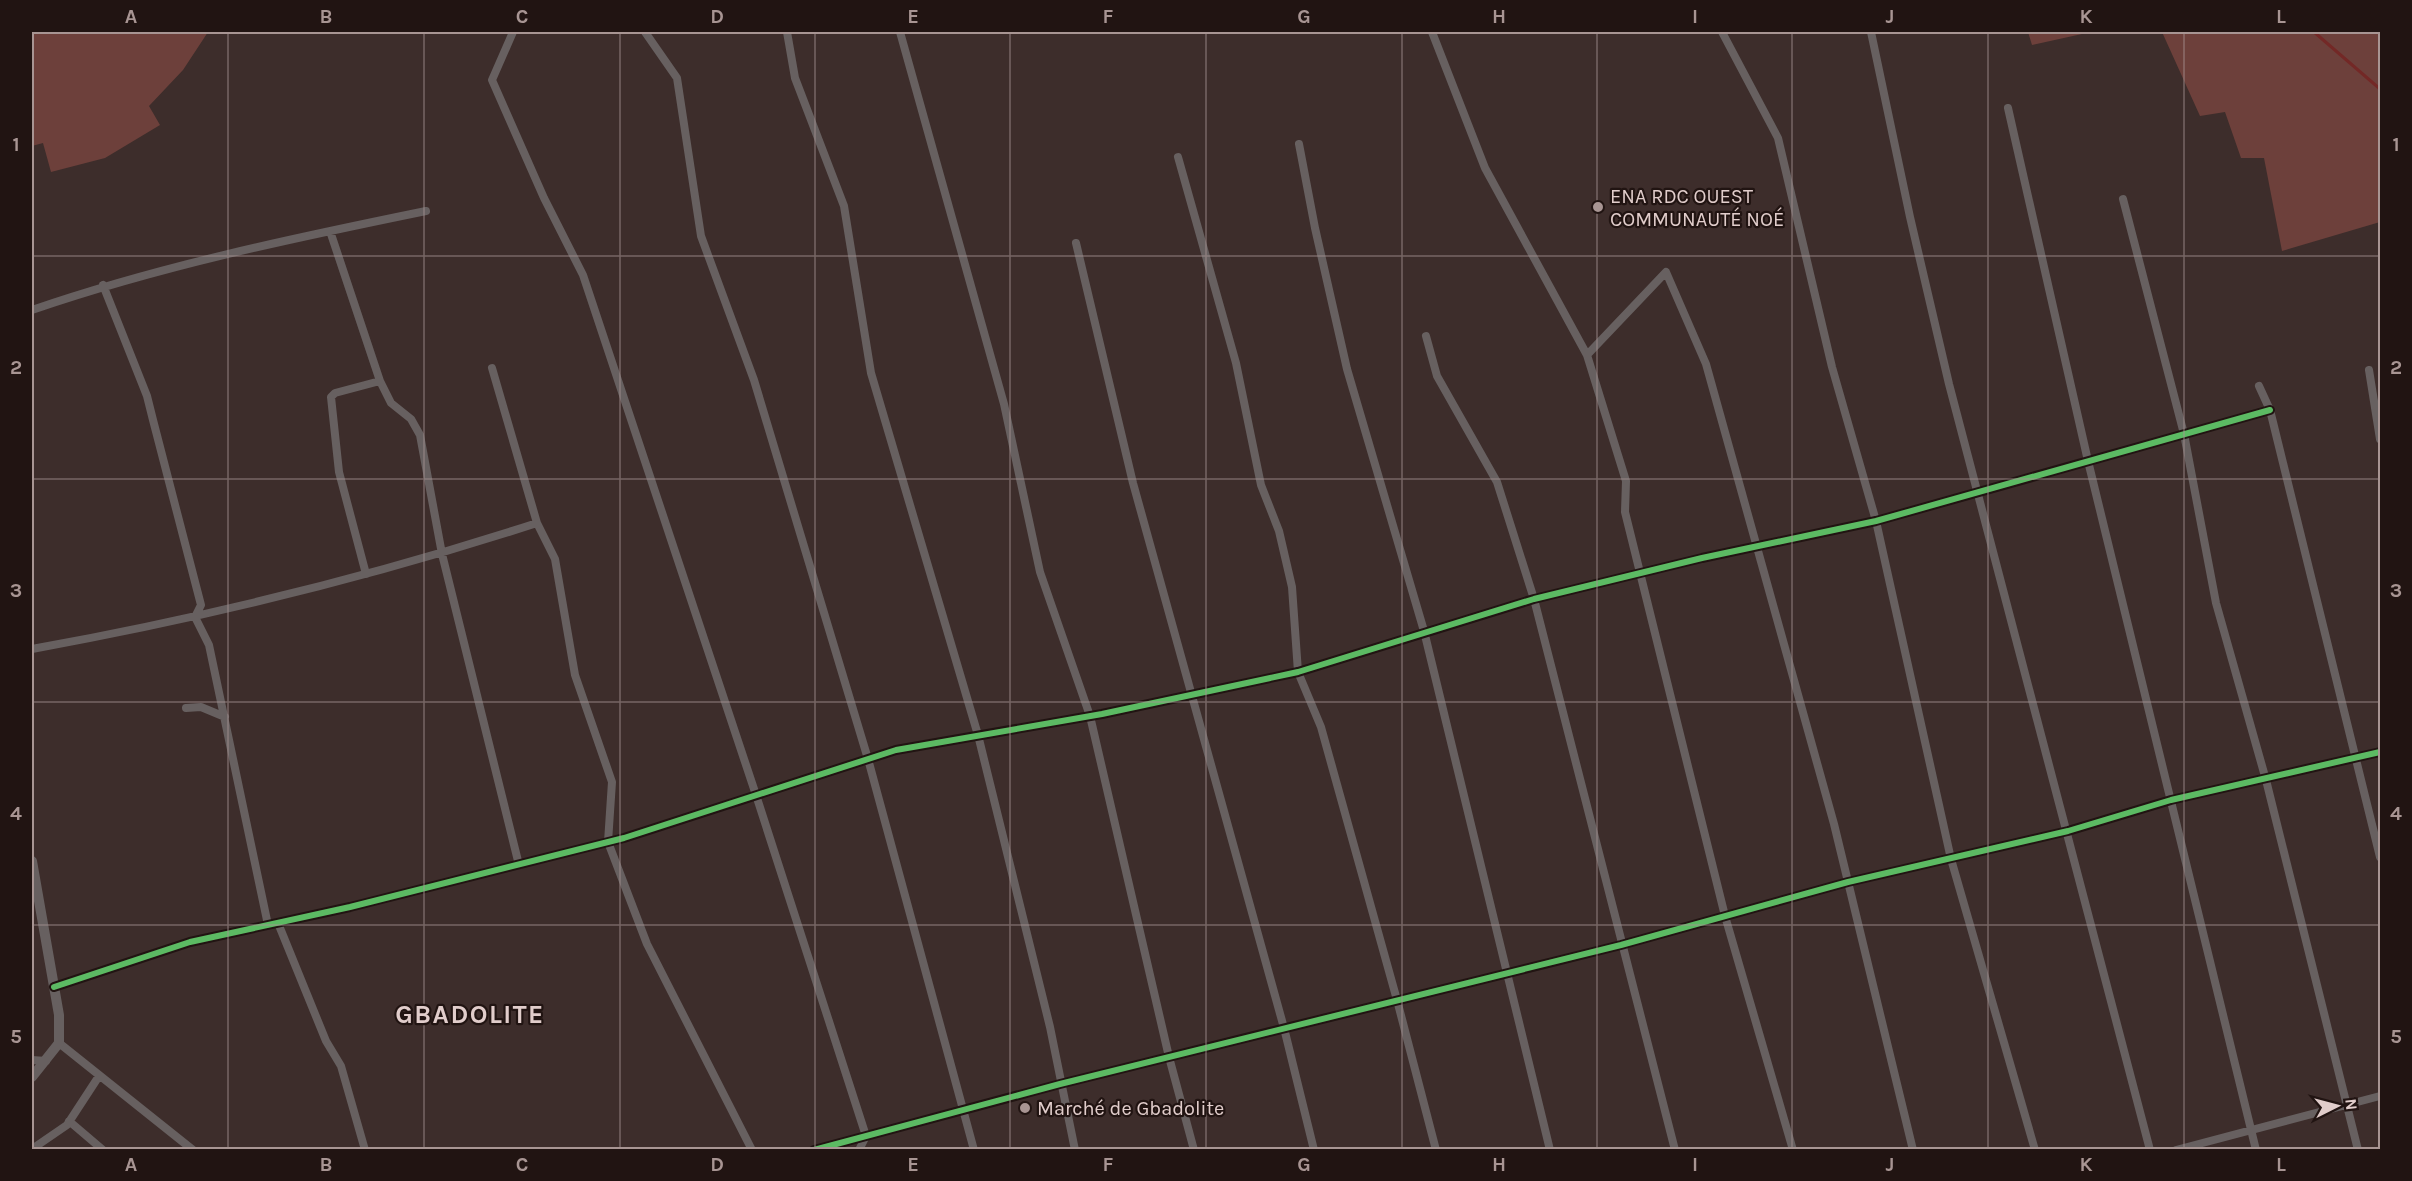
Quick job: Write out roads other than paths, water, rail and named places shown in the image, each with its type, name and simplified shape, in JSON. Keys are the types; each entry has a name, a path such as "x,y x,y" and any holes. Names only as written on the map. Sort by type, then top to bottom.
{"street":[{"path":"513,32 492,80 544,198 582,275 756,795 866,1136 860,1149"},
{"path":"645,32 676,78 700,236 754,380 868,759 974,1149"},
{"path":"787,32 795,78 844,207 871,373 978,735 1050,1027 1075,1149"},
{"path":"900,32 1004,404 1040,572 1090,716 1169,1057 1194,1149"},
{"path":"1432,32 1485,168 1587,355 1626,481 1625,512 1725,916 1793,1149"},
{"path":"1722,32 1778,138 1832,367 1876,521 1951,859 2035,1149"},
{"path":"1871,32 1910,217 1949,384 1980,492 2150,1149"},
{"path":"2008,108 2088,461 2256,1149"},
{"path":"1299,144 1314,228 1347,369 1424,631 1550,1149"},
{"path":"1178,157 1236,363 1261,485 1279,531 1292,587 1298,672 1321,727 1436,1149"},
{"path":"2123,199 2184,434 2216,603 2266,780 2358,1149"},
{"path":"32,310 103,285 330,231 426,211"},
{"path":"330,231 380,381 391,403 411,419 420,435 442,554 519,864"},
{"path":"1076,243 1133,483 1284,1028 1314,1149"},
{"path":"1587,355 1666,272 1706,364 1755,547 1834,824 1913,1149"},
{"path":"103,285 147,396 201,606 195,617"},
{"path":"1425,336 1437,376 1497,482 1534,599 1675,1149"},
{"path":"492,368 537,523 555,560 575,675 612,782 608,843 647,944 752,1149"},
{"path":"2369,370 2380,439"},
{"path":"366,574 339,472 331,397 335,393 380,381"},
{"path":"2259,386 2270,410 2380,857"},
{"path":"54,987 190,942 608,843 896,750 1090,716 1298,672 1424,631 1534,599 1639,573 1876,521 2270,410"},
{"path":"32,649 231,610 442,554 537,523"},
{"path":"195,617 209,645 268,925"},
{"path":"186,708 201,707 225,717"},
{"path":"814,1149 1060,1084 1622,945 1848,882 2068,831 2171,800 2380,752"},
{"path":"32,861 59,1015 59,1043 32,1077"},
{"path":"278,923 326,1041 341,1066 365,1149"},
{"path":"59,1043 194,1149"},
{"path":"32,1060 46,1061"},
{"path":"32,1149 69,1121 99,1076"},
{"path":"2176,1149 2380,1096"},
{"path":"69,1121 103,1149"}],"waterway":[{"path":"2314,32 2380,89"}],"place":[{"name":"ENA RDC OUEST COMMUNAUTÉ NOÉ","path":"1598,207"},
{"name":"Marché de Gbadolite","path":"1025,1108"}],"district":[{"name":"GBADOLITE","path":"470,1014"}]}
